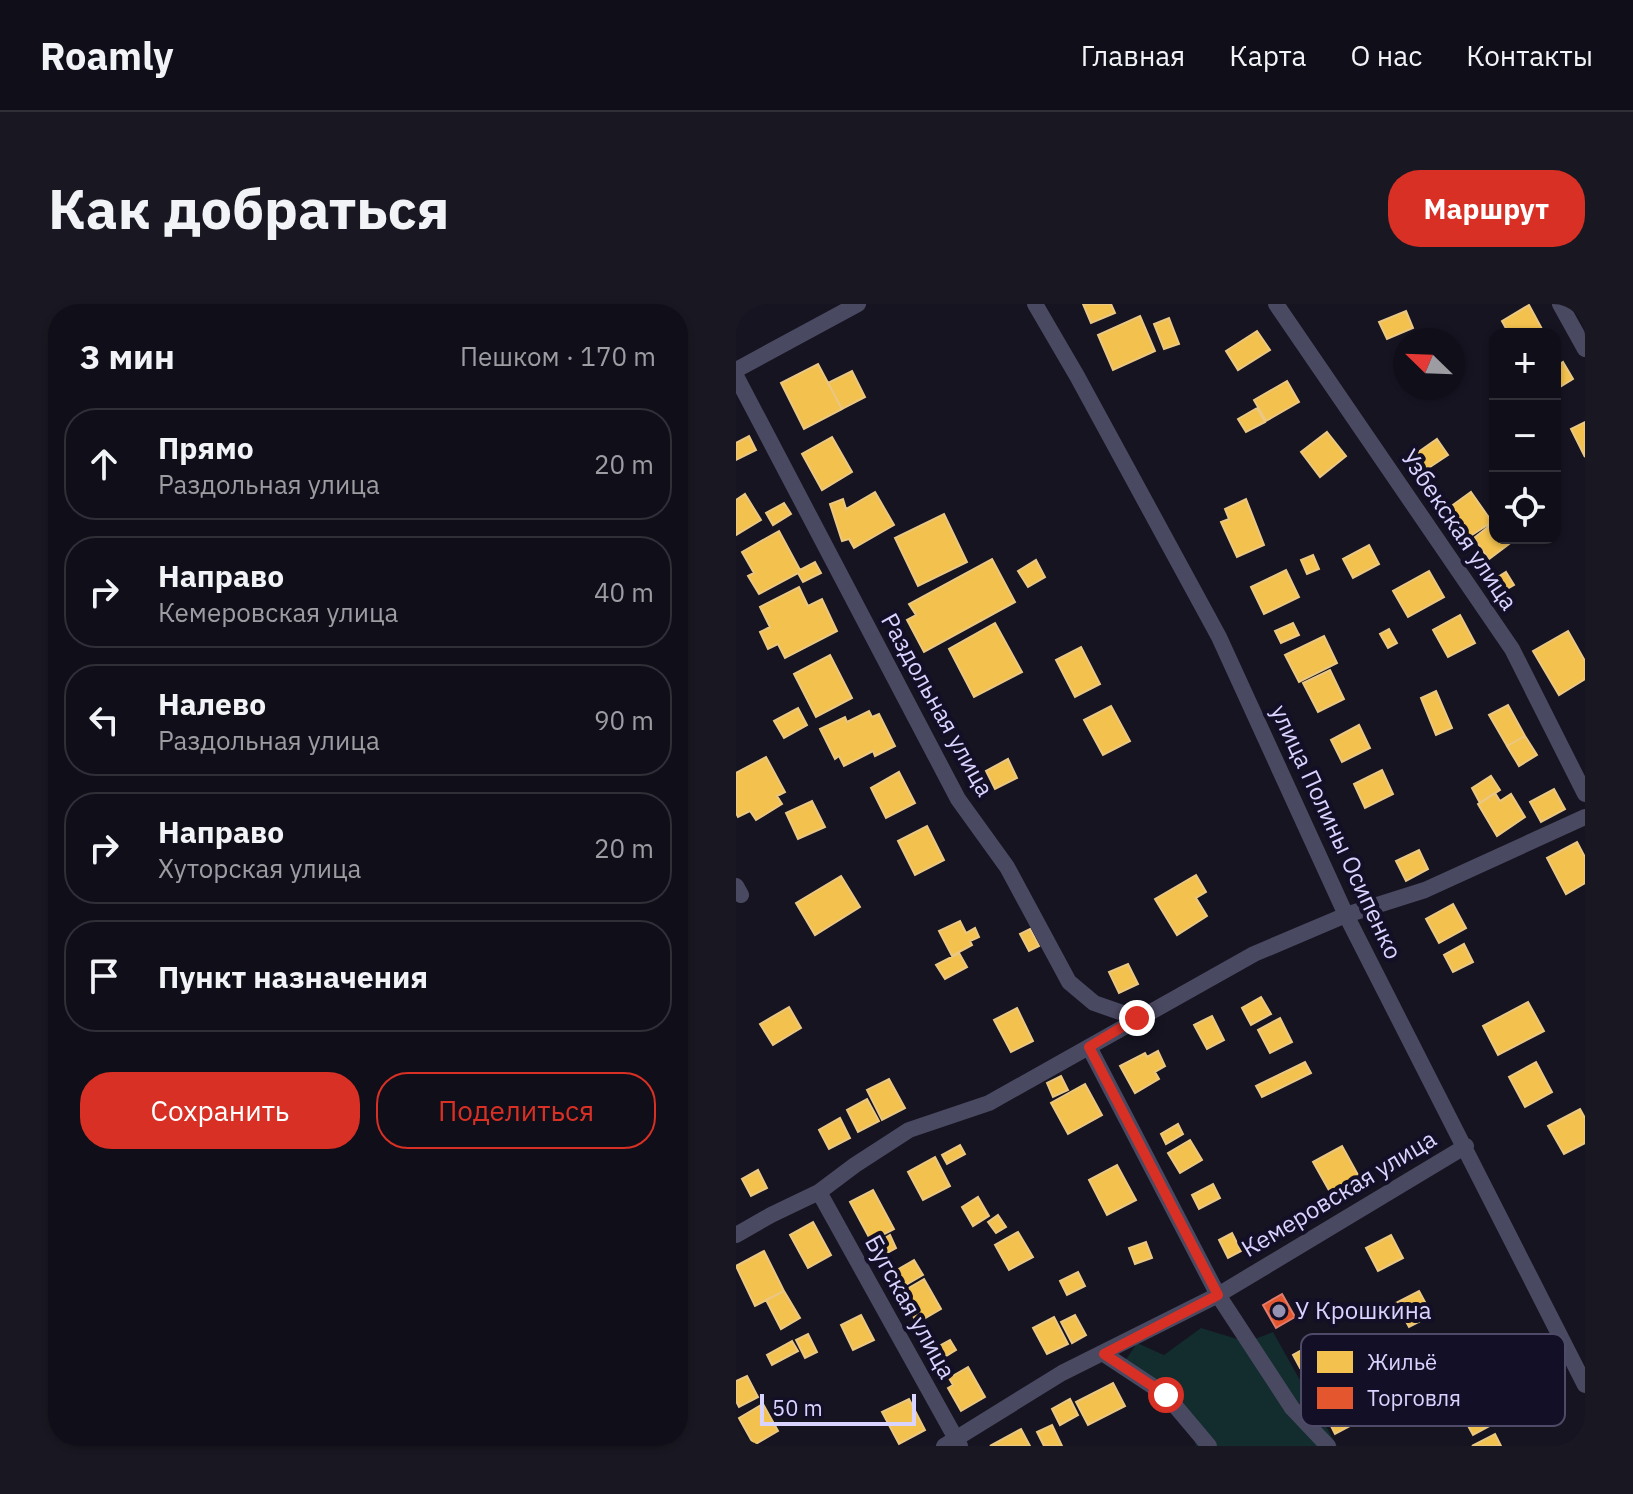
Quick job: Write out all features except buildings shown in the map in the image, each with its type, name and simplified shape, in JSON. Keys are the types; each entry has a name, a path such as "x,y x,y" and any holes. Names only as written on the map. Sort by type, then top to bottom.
{"street":[{"path":"736,370 858,304"},
{"name":"улица Полины Осипенко","path":"1035,304 1219,637 1346,915 1560,1334"},
{"name":"Узбекская улица","path":"1276,304 1512,649 1585,794"},
{"path":"1560,304 1585,349"},
{"name":"Раздольная улица","path":"736,376 958,799 1007,867 1069,982 1094,1003 1137,1018"},
{"path":"736,1235 819,1192 909,1130 989,1103 1254,954 1346,915 1425,890 1585,817"},
{"path":"1089,1047 1218,1295 1301,1418"},
{"name":"Кемеровская улица","path":"953,1444 1062,1373 1218,1295 1466,1146"},
{"name":"Бугская улица","path":"819,1192 953,1444"},
{"name":"улица Полины Осипенко","path":"1565,1343 1584,1381"},
{"path":"1104,1354 1166,1395 1209,1446"},
{"path":"1309,1426 1328,1446"}],"green space":[{"path":"1201,1328 1247,1342 1273,1332 1301,1382 1301,1426 1326,1426 1337,1446 1196,1446 1190,1427 1123,1364 1137,1343 1164,1355"}],"place":[{"name":"У Крошкина","path":"1279,1311"}],"route":[{"path":"1137,1018 1089,1047 1218,1295 1104,1354 1166,1395"}]}
